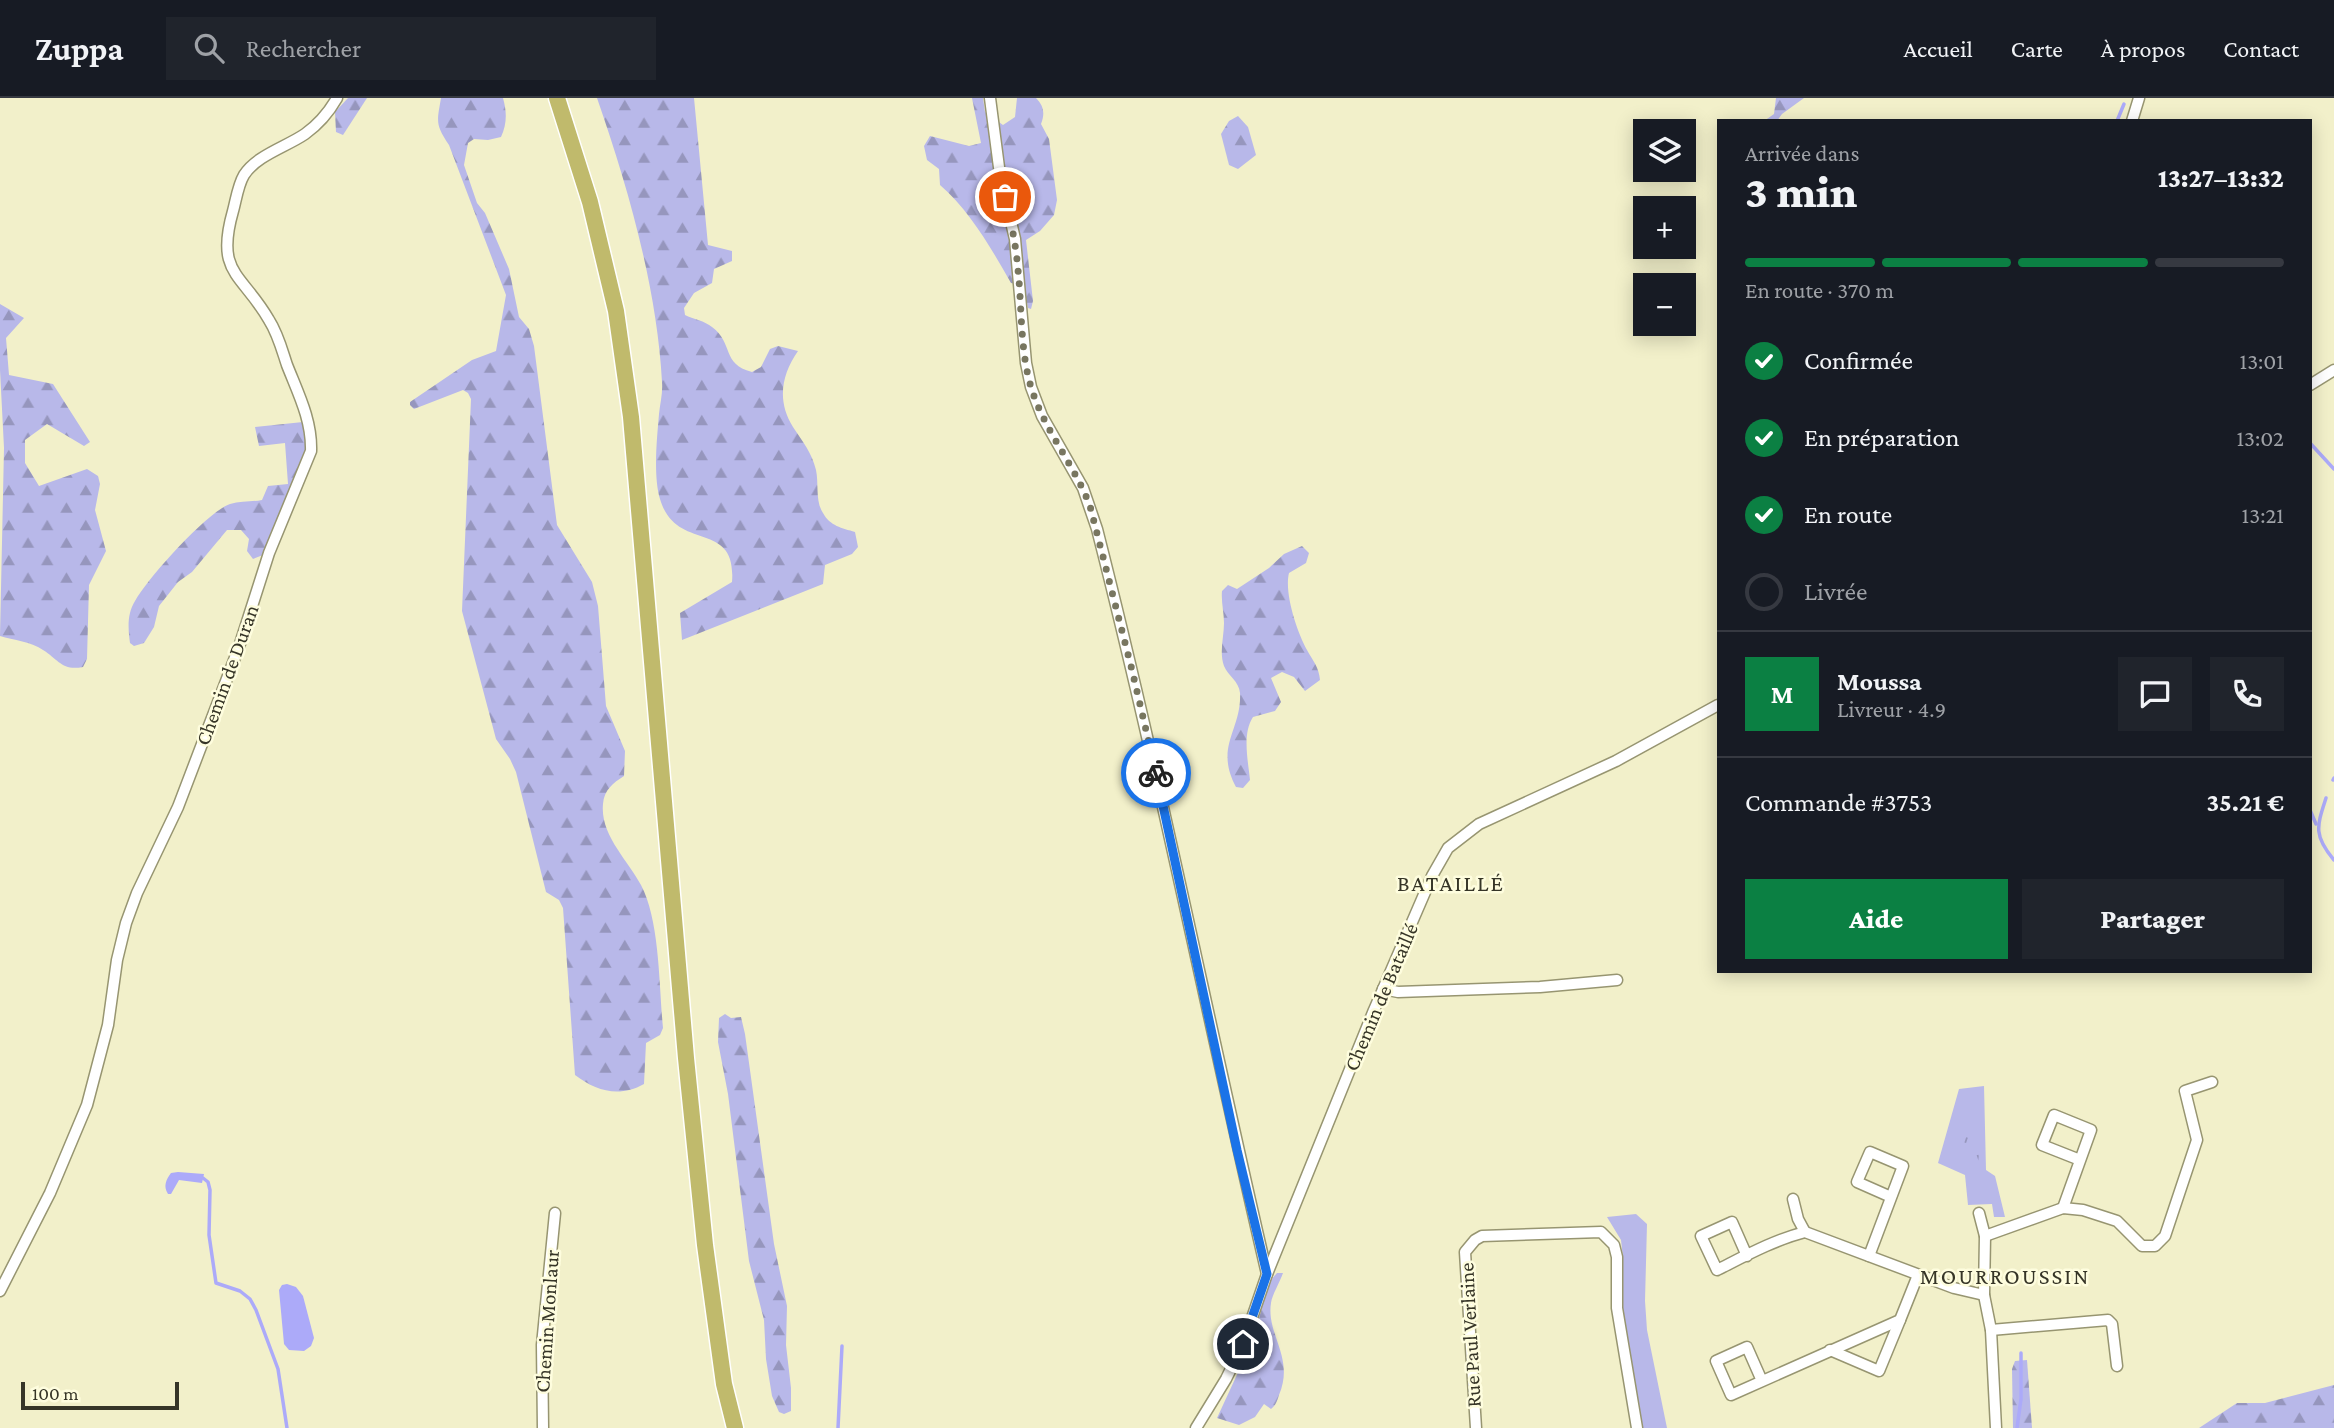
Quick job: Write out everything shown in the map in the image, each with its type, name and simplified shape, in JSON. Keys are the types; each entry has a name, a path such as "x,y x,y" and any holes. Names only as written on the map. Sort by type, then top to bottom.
{"highway":[{"path":"557,98 590,202 617,311 629,404 700,1192 724,1384 735,1428"}],"street":[{"name":"Chemin de Duran","path":"0,1291 50,1193 87,1105 108,1025 117,960 126,923 137,893 178,807 239,647 269,553 311,451 311,433 305,412 275,330 239,279 229,262 226,248 228,230 243,177 265,157 306,133 319,122 337,98"},
{"path":"990,98 1000,175 1015,240 1026,363 1031,387 1042,416 1083,488 1097,529 1174,850 1237,1150 1267,1274"},
{"path":"2133,119 2139,98"},
{"path":"2312,384 2334,370"},
{"name":"Chemin de Bataillé","path":"1196,1428 1226,1379 1243,1344 1267,1274 1383,989 1440,859 1462,835 1479,824 1616,761 1717,706"},
{"path":"1383,989 1398,992 1540,987 1617,980"},
{"path":"1985,1236 2063,1208 2083,1210 2117,1221 2142,1246 2155,1246 2161,1242 2197,1140 2185,1091 2212,1082"},
{"path":"2063,1208 2091,1130 2053,1115 2042,1146 2080,1160"},
{"path":"1870,1256 1903,1166 1870,1152 1857,1182 1891,1197"},
{"path":"1793,1199 1798,1219 1805,1232"},
{"name":"Chemin Monlaur","path":"543,1428 542,1345 555,1213"},
{"path":"1979,1213 1985,1236 1984,1295 1991,1330 1996,1428"},
{"path":"1747,1256 1732,1222 1701,1236 1717,1270 1747,1256 1791,1235 1805,1232 1954,1288 1984,1295"},
{"name":"Rue Paul Verlaine","path":"1476,1428 1465,1252 1469,1245 1482,1236 1601,1232 1614,1245 1618,1257 1617,1308 1637,1428"},
{"path":"1830,1350 1879,1371 1918,1275"},
{"path":"1762,1381 1746,1348 1716,1362 1731,1395 1900,1320"},
{"path":"1991,1330 2108,1320 2112,1324 2117,1366"}],"green space":[{"path":"348,98 367,98 343,135 336,132 335,112"},
{"path":"441,98 503,98 506,118 501,137 474,139 468,143 464,165 477,203 485,213 509,269 519,317 529,329 534,346 557,525 592,582 598,606 606,706 625,751 624,776 607,791 603,815 610,837 641,885 652,917 663,1028 660,1035 646,1043 644,1084 626,1091 599,1089 575,1075 563,908 559,900 546,892 516,772 496,739 462,611 471,399 463,390 414,409 410,405 410,402 472,360 496,351 506,295 449,145 439,127"},
{"path":"597,98 694,98 708,245 732,251 732,261 714,269 712,283 694,293 684,308 685,315 712,327 719,333 736,364 752,372 761,367 770,349 778,346 798,351 788,369 783,389 788,418 814,464 819,503 823,513 833,524 855,532 858,547 852,554 825,565 823,584 682,640 680,613 732,582 731,562 725,550 716,542 679,526 668,516 660,499 656,457 662,386 654,310 630,202"},
{"path":"972,98 983,98 985,112 1003,125 1015,117 1017,98 1036,98 1042,107 1041,124 1049,139 1057,200 1054,215 1040,231 1026,240 1033,301 1031,309 1028,308 1024,286 1011,283 970,218 940,185 939,169 927,160 924,146 930,136 969,146 981,143"},
{"path":"1776,98 1804,98 1778,119 1767,119 1774,114"},
{"path":"1238,116 1248,127 1256,155 1238,169 1229,165 1221,134 1229,121"},
{"path":"0,304 24,318 6,338 9,375 53,384 90,442 84,446 47,424 25,440 25,463 39,486 87,469 98,476 100,484 95,510 106,551 89,585 87,659 83,667 65,666 39,647 0,636 4,448"},
{"path":"303,422 306,453 263,555 253,559 247,551 249,539 241,530 227,530 159,606 154,627 144,643 134,646 130,643 129,621 135,601 165,562 193,532 230,504 262,500 268,486 288,484 285,443 259,446 255,427"},
{"path":"1302,546 1309,553 1306,563 1289,573 1288,591 1296,623 1320,680 1305,691 1294,677 1282,672 1271,678 1281,702 1275,711 1253,717 1247,739 1250,780 1243,788 1236,787 1230,773 1228,749 1240,706 1240,693 1223,661 1222,591 1228,585 1237,589 1269,568 1284,554"},
{"path":"725,1014 731,1018 741,1017 745,1034 774,1244 787,1306 786,1345 791,1411 784,1414 779,1412 772,1396 764,1320 749,1261 728,1094 718,1042 719,1018"},
{"path":"1984,1086 1986,1170 1995,1176 2005,1217 1994,1217 1992,1204 1968,1205 1965,1175 1938,1163 1959,1089"},
{"path":"1975,1123 1979,1155 1977,1169 1966,1172 1963,1147 1967,1125"},
{"path":"1636,1214 1647,1224 1647,1330 1667,1428 1642,1428 1622,1309 1621,1240 1607,1217"},
{"path":"1277,1273 1283,1273 1272,1300 1271,1315 1284,1369 1277,1401 1271,1409 1264,1404 1255,1417 1239,1425 1217,1418 1253,1340 1269,1282"},
{"path":"2027,1360 2032,1428 2013,1428 2012,1369 2015,1361"},
{"path":"2334,1385 2334,1428 2199,1428 2237,1403 2265,1403"}],"shaded area":[{"path":"171,1173 204,1174 202,1183 179,1180 171,1194 168,1194 167,1181"},
{"path":"282,1285 296,1287 303,1296 314,1338 311,1346 304,1351 289,1350 284,1344 279,1290"}],"waterway":[{"path":"2118,119 2124,104"},
{"path":"2312,445 2334,469"},
{"path":"2326,798 2319,830 2323,844 2334,860"},
{"path":"2312,815 2316,824"},
{"path":"203,1178 208,1182 210,1190 209,1235 216,1283 240,1291 250,1299 256,1310 278,1369 287,1428"},
{"path":"838,1428 842,1346"},
{"path":"2017,1428 2021,1399 2021,1353"}],"way so far":[{"path":"1005,197 1015,240 1026,363 1031,387 1042,416 1083,488 1090,506 1156,773"}],"district":[{"name":"BATAILLÉ","path":"1451,883"},
{"name":"MOURROUSSIN","path":"2005,1276"}],"route":[{"path":"1156,773 1237,1150 1267,1274 1243,1344"}]}
